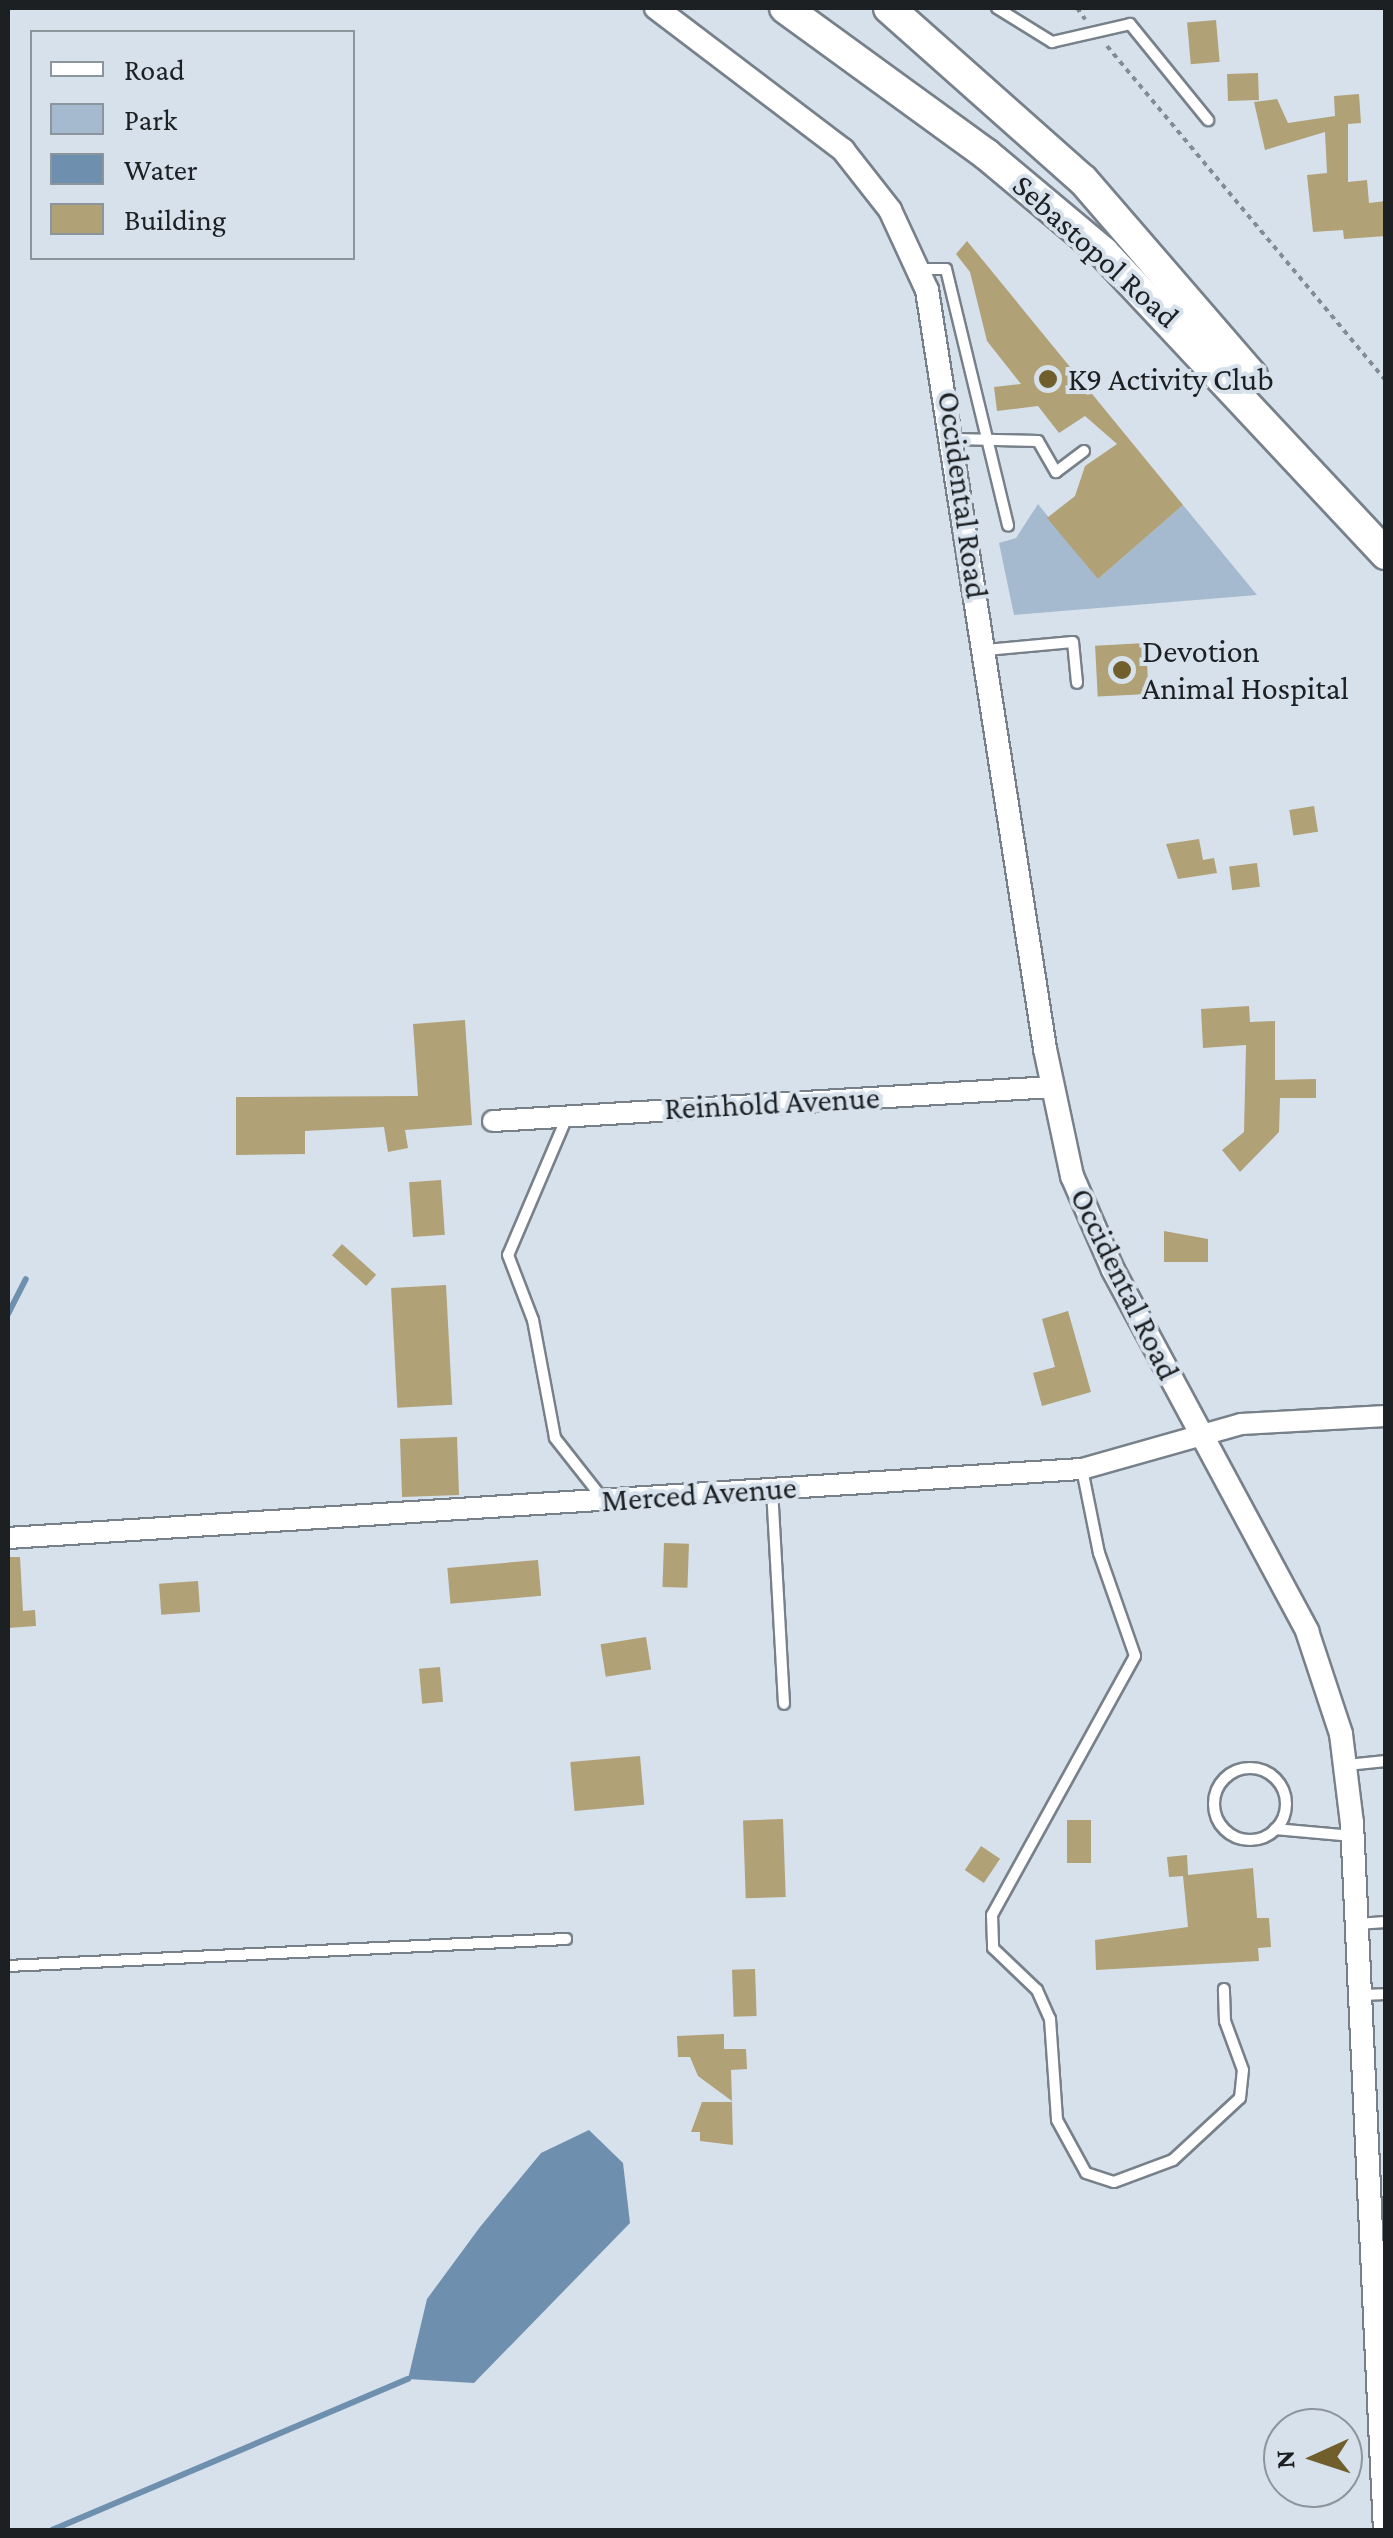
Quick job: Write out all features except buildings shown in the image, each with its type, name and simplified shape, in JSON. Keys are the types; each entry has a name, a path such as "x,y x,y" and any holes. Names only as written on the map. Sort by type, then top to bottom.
{"main road":[{"name":"Sebastopol Road","path":"785,8 986,154 1104,252 1378,545"},
{"name":"Sebastopol Road","path":"889,8 994,95 1112,210 1220,337 1378,545"}],"street":[{"name":"Occidental Road","path":"656,8 843,150 890,210 920,269 955,440 1052,1086 1084,1208 1307,1631 1346,1765 1353,1836 1386,2530"},
{"name":"Reinhold Avenue","path":"492,1121 1052,1086"},
{"name":"Merced Avenue","path":"8,1538 1082,1470 1242,1424 1386,1416"}],"lane":[{"path":"997,8 1045,40 1096,34 1130,24 1208,120"},
{"path":"920,269 946,269 992,444 1008,526"},
{"path":"955,440 992,444 1038,441 1056,472 1084,451"},
{"path":"986,650 1073,642 1078,683"},
{"path":"568,1116 508,1255 533,1320 555,1438 604,1500"},
{"path":"1082,1470 1099,1554 1135,1656 992,1915 993,1948 1036,1990 1050,2019 1057,2120 1086,2173 1114,2182 1173,2160 1240,2098 1243,2070 1225,2021 1224,1989"},
{"path":"772,1489 784,1704"},
{"path":"1346,1765 1386,1761"},
{"path":"1275,1829 1285,1806 1279,1783 1248,1768 1227,1776 1214,1808 1224,1829 1245,1839 1275,1829 1353,1836"},
{"path":"1357,1924 1386,1922"},
{"path":"8,1966 566,1939"},
{"path":"1360,1995 1386,1994"}],"path":[{"path":"1077,8 1386,381"}],"green space":[{"path":"1038,504 1098,579 1183,505 1257,595 1014,615 999,543 1016,538"}],"water":[{"path":"589,2130 623,2163 630,2223 474,2383 408,2379 427,2299 541,2153"}],"waterway":[{"path":"8,1314 26,1279"},
{"path":"52,2530 408,2379"}],"place":[{"name":"K9 Activity Club","path":"1048,379"},
{"name":"Devotion Animal Hospital","path":"1122,670"}]}
